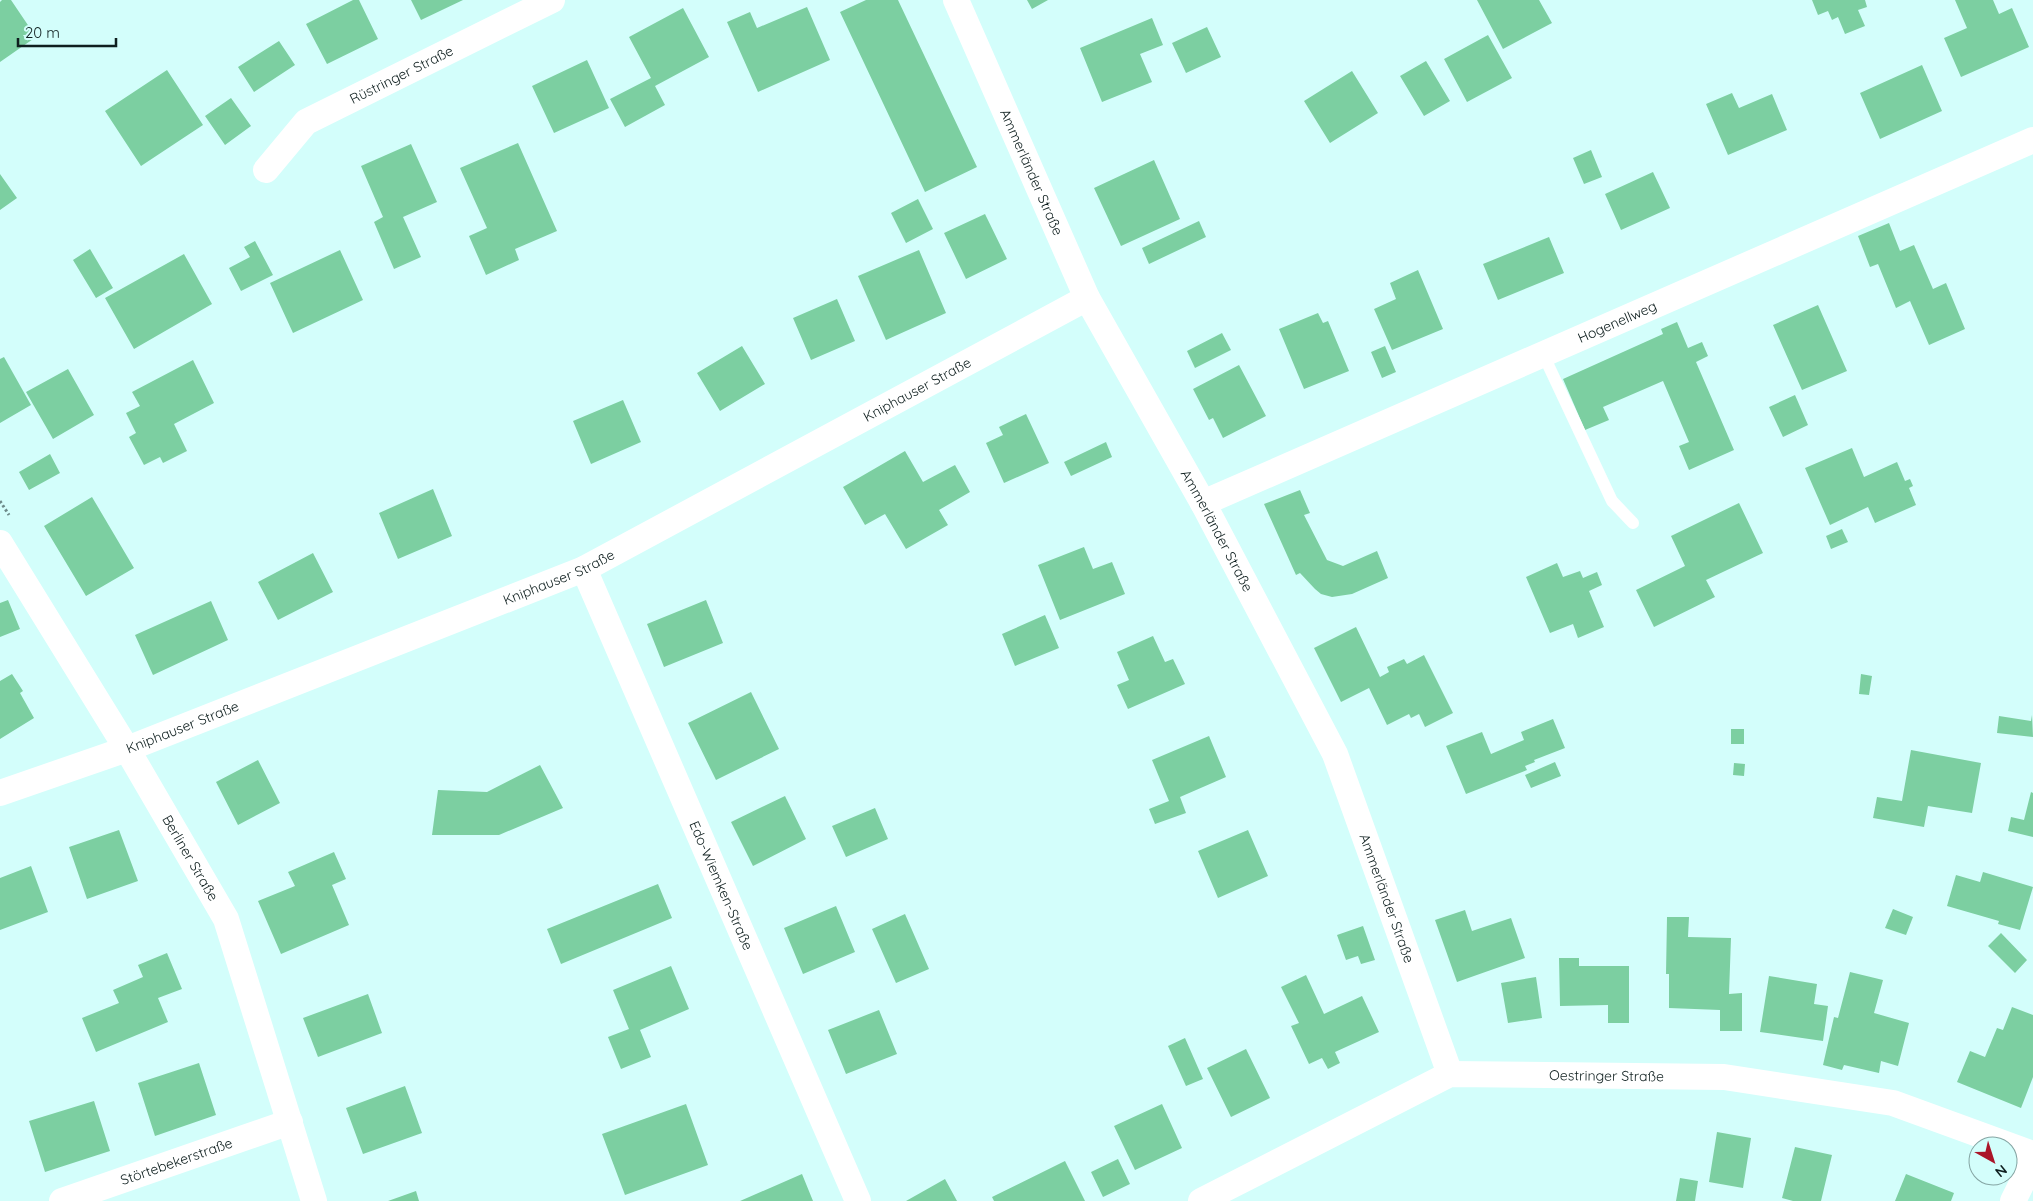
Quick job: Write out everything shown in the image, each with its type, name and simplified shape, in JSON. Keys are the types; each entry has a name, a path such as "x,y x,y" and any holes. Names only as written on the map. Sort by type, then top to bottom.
{"street":[{"name":"Rüstringer Straße","path":"266,170 306,122 552,0"},
{"name":"Ammerländer Straße","path":"956,0 1087,298 1203,503 1335,754 1450,1074"},
{"name":"Hogenellweg","path":"1203,503 2033,140"},
{"name":"Kniphauser Straße","path":"0,793 127,749 584,569 1087,298"},
{"name":"Berliner Straße","path":"0,544 127,749 226,919 314,1201"},
{"name":"Edo-Wiemken-Straße","path":"584,569 858,1201"},
{"name":"Oestringer Straße","path":"1201,1201 1450,1074 1724,1077 1893,1103 2033,1154"},
{"name":"Störtebekerstraße","path":"62,1201 290,1122"},
{"path":"2014,1201 2033,1161"}],"lane":[{"path":"1543,354 1612,501 1633,523"}],"building":[{"path":"2,0 11,0 36,37 0,62 0,2"},
{"path":"353,0 359,0 378,39 327,64 306,24"},
{"path":"411,0 463,0 421,20"},
{"path":"866,0 898,0 977,167 925,192 840,12"},
{"path":"1027,0 1048,0 1032,9"},
{"path":"1477,0 1539,0 1552,23 1503,49"},
{"path":"1812,0 1865,0 1867,7 1858,10 1865,26 1845,34 1838,17 1832,20 1828,11 1818,15"},
{"path":"1955,0 1993,0 1999,14 2012,8 2029,47 1961,77 1944,38 1967,28"},
{"path":"807,7 830,60 758,92 727,22 750,12 757,28"},
{"path":"683,8 709,57 655,86 665,105 625,127 610,99 651,78 629,37"},
{"path":"1152,18 1163,45 1140,54 1152,82 1102,102 1080,48"},
{"path":"1207,27 1221,57 1186,73 1172,43"},
{"path":"1488,35 1512,78 1467,102 1444,59"},
{"path":"279,41 295,65 254,92 238,67"},
{"path":"587,60 609,108 554,133 532,86"},
{"path":"1426,61 1450,101 1424,116 1400,76"},
{"path":"1922,65 1942,111 1880,139 1860,93"},
{"path":"167,70 203,125 141,166 105,111"},
{"path":"1352,71 1378,113 1330,143 1304,101"},
{"path":"1732,93 1739,108 1772,94 1787,130 1728,155 1706,104"},
{"path":"231,98 251,126 225,145 205,116"},
{"path":"518,143 557,231 515,249 519,260 486,275 469,236 487,228 460,168"},
{"path":"411,144 437,202 403,217 421,257 394,269 374,222 383,217 361,166"},
{"path":"1591,150 1602,177 1584,184 1573,158"},
{"path":"1154,160 1180,219 1121,246 1094,188"},
{"path":"1653,172 1670,208 1621,230 1605,194"},
{"path":"0,174 17,198 0,210"},
{"path":"918,199 933,229 906,243 891,213"},
{"path":"985,214 1007,259 966,279 944,233"},
{"path":"1199,221 1206,237 1149,264 1142,248"},
{"path":"1889,223 1900,251 1914,245 1933,289 1946,283 1965,329 1929,345 1910,301 1896,308 1878,264 1870,267 1858,236"},
{"path":"1549,237 1564,273 1498,300 1483,264"},
{"path":"255,241 273,275 241,291 229,268 250,257 244,247"},
{"path":"90,249 113,288 96,298 73,260"},
{"path":"340,250 363,300 293,333 270,283"},
{"path":"919,250 946,313 886,340 858,276"},
{"path":"184,254 212,304 134,349 105,298"},
{"path":"1418,270 1443,329 1392,350 1374,309 1396,299 1390,283"},
{"path":"837,299 855,341 811,360 793,318"},
{"path":"1818,305 1847,371 1802,390 1773,325"},
{"path":"1318,313 1323,323 1328,321 1349,371 1304,389 1279,329"},
{"path":"1677,322 1688,348 1702,342 1708,356 1696,362 1734,450 1689,470 1679,446 1689,442 1663,381 1603,407 1609,420 1585,430 1563,379 1663,334 1661,329"},
{"path":"1222,333 1231,350 1195,368 1187,351"},
{"path":"742,346 765,384 720,411 697,373"},
{"path":"1385,346 1396,372 1382,378 1371,352"},
{"path":"4,357 31,405 0,423 0,359"},
{"path":"193,360 214,403 174,424 187,451 163,463 160,457 144,465 129,437 136,433 126,413 140,406 132,392"},
{"path":"1239,365 1266,416 1223,438 1213,418 1209,420 1193,389"},
{"path":"68,369 94,415 53,439 26,392"},
{"path":"1795,395 1808,425 1783,437 1769,407"},
{"path":"623,400 641,442 591,464 573,421"},
{"path":"1026,414 1049,463 1004,483 986,443 1003,435 999,427"},
{"path":"1106,442 1112,457 1071,476 1064,462"},
{"path":"1852,448 1864,477 1897,462 1905,481 1910,479 1913,486 1909,488 1916,505 1875,523 1868,507 1830,525 1805,468"},
{"path":"905,451 923,482 955,465 970,492 939,510 948,525 906,549 885,514 865,525 843,487"},
{"path":"50,454 60,473 29,490 19,472"},
{"path":"433,489 452,536 398,559 379,513"},
{"path":"1300,490 1310,513 1304,515 1327,560 1343,566 1377,551 1388,578 1352,594 1332,597 1321,594 1300,573 1296,575 1264,504"},
{"path":"92,497 134,568 86,596 44,526"},
{"path":"1739,503 1763,553 1706,580 1715,597 1654,627 1636,590 1685,566 1671,536"},
{"path":"1842,529 1848,542 1831,549 1826,536"},
{"path":"1084,547 1093,569 1112,562 1125,594 1060,620 1038,565"},
{"path":"313,553 333,592 278,620 258,582"},
{"path":"1557,563 1563,577 1580,571 1583,578 1597,572 1602,585 1589,591 1604,627 1578,638 1573,624 1550,633 1526,577"},
{"path":"8,600 20,629 0,637 0,603"},
{"path":"706,600 723,643 664,667 647,624"},
{"path":"211,601 228,640 153,675 135,635"},
{"path":"1045,615 1059,648 1015,666 1002,634"},
{"path":"1356,627 1380,677 1389,672 1387,667 1404,659 1407,664 1424,655 1453,713 1425,727 1419,714 1411,718 1409,714 1387,725 1369,688 1341,702 1314,648"},
{"path":"1153,636 1165,662 1173,659 1185,684 1128,709 1117,685 1129,680 1117,652"},
{"path":"12,674 23,691 20,693 34,718 0,739 0,681"},
{"path":"1861,674 1872,676 1869,695 1859,694"},
{"path":"751,692 779,749 716,780 688,723"},
{"path":"2032,715 2033,737 1997,733 1999,716 2031,721"},
{"path":"1553,719 1565,748 1534,760 1535,762 1525,766 1527,770 1466,794 1446,746 1482,732 1491,754 1524,740 1521,732"},
{"path":"1731,729 1744,729 1744,744 1731,744"},
{"path":"1209,736 1226,777 1180,797 1186,813 1155,824 1149,809 1169,801 1152,760"},
{"path":"1911,750 1981,763 1972,813 1928,806 1924,827 1873,818 1877,797 1902,801"},
{"path":"258,760 280,803 238,825 216,782"},
{"path":"1555,762 1561,776 1531,788 1525,775"},
{"path":"1734,763 1745,764 1744,776 1733,775"},
{"path":"540,765 563,808 499,835 432,835 438,790 487,792"},
{"path":"2031,792 2033,793 2033,837 2008,831 2011,817 2024,820"},
{"path":"785,796 806,839 753,866 731,822"},
{"path":"875,808 888,839 846,857 832,826"},
{"path":"119,830 138,881 87,899 69,847"},
{"path":"1248,830 1268,876 1218,898 1198,851"},
{"path":"334,852 346,879 332,885 349,925 281,954 258,901 295,886 288,872"},
{"path":"31,866 48,912 0,930 0,878"},
{"path":"1983,872 2033,887 2020,930 1998,924 1999,921 1947,906 1956,875 1980,882"},
{"path":"658,884 672,918 561,964 547,929"},
{"path":"836,906 855,952 803,974 784,928"},
{"path":"1893,909 1913,917 1906,935 1885,928"},
{"path":"1465,910 1472,931 1511,918 1525,958 1457,982 1435,920"},
{"path":"905,914 929,969 896,983 872,929"},
{"path":"1667,917 1689,917 1688,937 1731,938 1729,994 1742,993 1742,1031 1720,1031 1720,1010 1669,1008 1669,974 1666,974"},
{"path":"1363,926 1375,960 1361,964 1358,956 1346,960 1337,935"},
{"path":"2001,933 2027,960 2015,973 1988,946"},
{"path":"167,953 182,989 158,998 168,1022 96,1052 82,1018 119,1003 113,990 143,977 138,965"},
{"path":"1559,958 1579,958 1579,966 1629,966 1629,1023 1608,1023 1608,1005 1560,1006"},
{"path":"671,966 689,1009 640,1030 651,1057 621,1069 608,1037 629,1029 613,990"},
{"path":"1850,972 1883,980 1874,1013 1909,1023 1898,1066 1881,1061 1879,1073 1844,1065 1842,1070 1823,1065 1834,1017 1838,1018"},
{"path":"1306,975 1324,1014 1362,996 1379,1032 1335,1052 1340,1063 1328,1069 1322,1058 1309,1064 1291,1026 1299,1023 1281,987"},
{"path":"1769,976 1817,984 1814,1004 1828,1006 1823,1041 1760,1032"},
{"path":"1536,977 1542,1018 1508,1023 1501,983"},
{"path":"368,994 382,1033 318,1057 303,1018"},
{"path":"2012,1007 2033,1015 2033,1077 2021,1108 1957,1082 1970,1051 1985,1057 1997,1028 2003,1030"},
{"path":"879,1010 897,1054 846,1074 828,1030"},
{"path":"1185,1038 1203,1079 1186,1086 1168,1046"},
{"path":"1246,1049 1270,1098 1231,1117 1207,1068"},
{"path":"199,1063 216,1115 155,1136 138,1083"},
{"path":"405,1086 422,1133 363,1154 346,1108"},
{"path":"94,1101 110,1151 45,1172 29,1121"},
{"path":"686,1104 708,1165 625,1195 602,1134"},
{"path":"1162,1104 1182,1148 1135,1170 1114,1126"},
{"path":"1717,1132 1751,1138 1743,1188 1709,1182"},
{"path":"1795,1147 1832,1155 1821,1201 1793,1201 1782,1198"},
{"path":"1118,1159 1130,1184 1103,1197 1091,1172"},
{"path":"1065,1161 1085,1201 994,1201 992,1197"},
{"path":"802,1174 813,1201 740,1201"},
{"path":"1906,1174 1954,1193 1951,1201 1895,1201"},
{"path":"1680,1178 1698,1181 1695,1201 1676,1201"},
{"path":"945,1179 957,1201 906,1201"},
{"path":"416,1191 419,1201 388,1201"}]}
